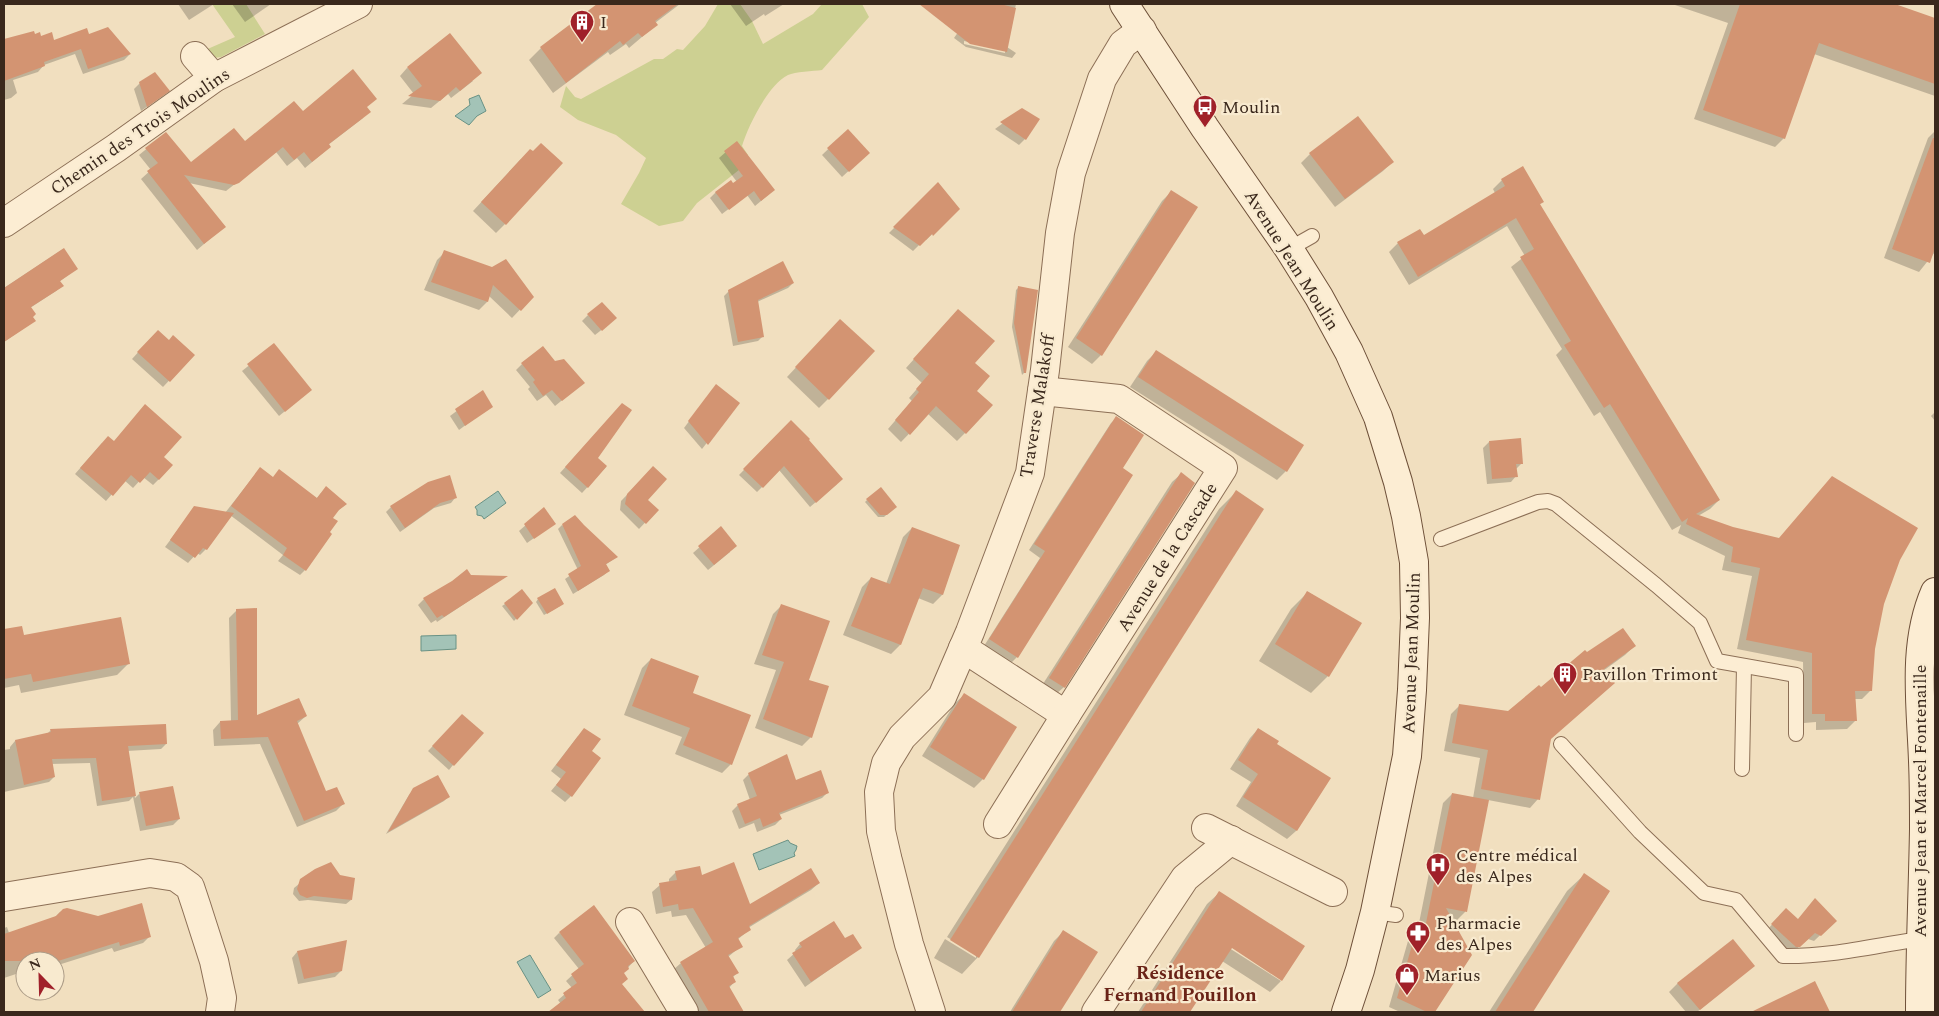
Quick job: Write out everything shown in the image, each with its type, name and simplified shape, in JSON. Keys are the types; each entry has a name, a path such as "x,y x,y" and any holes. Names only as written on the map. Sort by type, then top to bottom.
{"street":[{"name":"Chemin des Trois Moulins","path":"4,223 116,148 214,78 358,4"},
{"name":"Avenue Jean Moulin","path":"1124,4 1205,128 1289,249 1319,297 1345,344 1378,416 1398,482 1414,562 1415,618 1407,756 1386,914 1360,970 1346,1012"},
{"name":"Traverse Malakoff","path":"930,1012 909,944 881,831 879,792 886,763 902,738 942,697 963,648 1030,473 1042,391 1060,233 1071,173 1102,80 1123,44 1142,30"},
{"path":"195,56 214,78"},
{"name":"Avenue de la Cascade","path":"998,824 1223,468 1119,399 1042,391"},
{"name":"Avenue Jean et Marcel Fontenaille","path":"1920,1012 1928,938 1924,831 1931,762 1920,723 1920,646 1935,592"},
{"path":"963,648 1066,715"},
{"path":"1206,828 1333,892"},
{"path":"1096,1012 1185,878 1231,840"},
{"path":"4,897 150,874 176,877 190,887 196,904 214,961 222,998 220,1012"},
{"path":"630,922 684,1012"}],"lane":[{"path":"1289,249 1312,236"},
{"path":"1441,539 1538,502 1548,501 1556,504 1700,623 1717,662 1796,675 1796,734"},
{"path":"1742,769 1744,666"},
{"path":"1560,744 1640,832 1704,893 1736,900 1783,956 1844,953 1928,938"}],"green space":[{"path":"212,4 246,4 265,34 221,57 214,58 203,51 235,37"},
{"path":"718,4 740,4 752,21 763,44 813,14 822,4 862,4 869,17 822,70 788,75 773,88 760,107 742,146 748,155 744,166 697,203 683,221 659,226 621,204 646,158 616,135 578,120 560,107 566,86 575,97 581,99 654,59 663,59 677,49 683,50 705,26"}],"shaded area":[{"path":"479,95 486,111 477,116 469,125 455,116 470,105 469,99"},
{"path":"498,491 506,503 484,519 482,516 477,515 475,507"},
{"path":"456,635 456,649 421,651 421,636"},
{"path":"788,840 797,846 794,853 795,856 759,870 753,854"},
{"path":"530,955 551,990 538,998 517,962"}],"building":[{"name":"I","path":"597,4 678,4 655,21 658,25 642,37 638,33 623,45 620,41 566,83 540,47"},
{"path":"919,4 1000,4 1016,8 1007,52 970,44"},
{"path":"1740,4 1895,4 1935,18 1935,84 1819,43 1785,139 1703,110"},
{"path":"108,27 131,54 88,69 81,49 44,62 45,66 4,81 4,39 34,31 35,34 40,32 41,36 52,32 54,40 87,28 89,34"},
{"path":"450,33 482,73 460,91 456,87 440,101 408,96 422,86 407,67"},
{"path":"353,69 377,99 367,107 371,112 329,144 331,147 312,162 304,152 294,160 283,147 234,185 184,175 226,227 204,244 147,171 158,163 145,148 166,132 191,162 234,128 245,141 294,101 303,111"},
{"path":"155,72 170,91 147,107 139,82"},
{"path":"1022,108 1040,119 1026,140 1000,122"},
{"path":"1358,116 1394,162 1345,199 1309,153"},
{"path":"848,129 870,153 849,172 827,148"},
{"path":"1933,138 1935,138 1935,248 1930,263 1892,249"},
{"path":"737,141 775,190 761,201 754,191 729,210 715,192 731,180 733,183 743,176 724,151"},
{"path":"541,143 563,163 506,225 481,202 530,149 533,151"},
{"path":"1523,166 1544,202 1540,204 1720,500 1696,514 1733,527 1779,538 1832,476 1918,528 1900,560 1884,604 1875,649 1872,691 1855,691 1857,721 1825,721 1825,714 1812,714 1812,653 1746,640 1760,568 1731,562 1733,547 1686,524 1688,518 1682,522 1610,404 1604,408 1564,345 1571,341 1520,257 1534,249 1516,218 1418,277 1397,242 1420,229 1424,235 1505,186 1501,179"},
{"path":"938,182 960,209 920,246 893,227"},
{"path":"1171,190 1198,207 1102,356 1076,338"},
{"path":"64,248 78,269 60,281 64,286 31,307 36,314 33,317 36,321 4,342 4,288"},
{"path":"444,250 492,267 506,259 534,297 521,311 493,285 488,302 431,282"},
{"path":"783,261 794,283 758,300 764,337 738,342 728,290"},
{"path":"1018,286 1038,290 1026,373 1024,373 1014,323"},
{"path":"602,302 617,318 602,331 587,314"},
{"path":"958,309 995,341 975,363 990,376 977,391 993,405 966,434 936,406 910,435 895,420 919,392 916,389 929,374 913,359"},
{"path":"840,319 875,351 829,400 795,367"},
{"path":"158,330 169,340 173,335 195,355 170,382 137,352"},
{"path":"274,343 312,390 285,412 247,364"},
{"path":"543,346 555,361 564,359 585,383 562,401 552,390 543,396 533,382 535,380 521,363"},
{"path":"1156,350 1304,445 1287,472 1138,377"},
{"path":"716,384 740,403 708,445 688,421"},
{"path":"483,390 493,407 465,426 455,409"},
{"path":"622,403 632,410 598,458 607,466 588,488 565,467"},
{"path":"145,404 182,437 164,457 173,465 159,480 150,472 140,483 131,475 113,496 80,468 108,436 114,441"},
{"path":"1116,416 1144,435 1123,468 1133,475 1018,658 989,639 1045,551 1034,544"},
{"path":"791,420 810,439 843,479 816,503 784,466 763,488 743,469"},
{"path":"1521,438 1523,464 1516,464 1518,477 1492,479 1489,441"},
{"path":"653,466 667,479 648,500 659,510 646,524 625,504 627,494"},
{"path":"260,467 273,477 279,469 317,498 326,486 347,504 333,518 338,521 330,532 332,534 306,571 283,555 287,548 231,506"},
{"path":"1181,472 1195,483 1065,688 1049,678"},
{"path":"450,475 457,498 440,503 405,528 390,506 428,482"},
{"path":"881,487 897,507 887,515 880,515 866,499"},
{"path":"1236,490 1264,509 979,958 950,940"},
{"path":"194,506 234,513 207,550 203,548 195,558 170,540"},
{"path":"544,507 556,524 534,539 524,524"},
{"path":"575,515 618,557 606,564 610,571 578,591 568,574 581,566 562,524"},
{"path":"721,526 737,546 714,565 698,546"},
{"path":"912,527 960,545 943,595 923,588 901,645 851,626 871,577 890,584"},
{"path":"467,569 471,575 508,576 444,617 442,615 437,618 423,598 452,581"},
{"path":"555,588 564,604 547,614 537,598"},
{"path":"522,589 533,603 517,620 504,603"},
{"path":"1307,591 1362,623 1329,677 1275,644"},
{"path":"781,604 830,621 809,680 829,686 812,738 763,719 784,662 762,655"},
{"path":"257,608 257,715 299,698 307,716 297,721 326,791 337,787 345,804 304,821 268,737 221,739 220,721 238,720 236,609"},
{"path":"121,617 130,664 33,682 31,674 4,679 4,629 22,626 24,635"},
{"path":"1623,628 1636,646 1604,669 1615,683 1551,739 1540,800 1481,789 1488,750 1452,743 1459,704 1508,711 1539,685 1541,687 1585,650 1587,652"},
{"path":"651,658 699,676 693,693 751,715 732,765 683,745 690,728 632,706"},
{"path":"964,693 1017,727 984,780 930,747"},
{"path":"462,714 484,733 454,766 432,746"},
{"path":"166,724 167,744 128,746 136,796 102,801 96,758 52,759 55,777 24,785 15,740 51,732 50,729"},
{"path":"584,728 601,739 592,751 601,758 572,797 556,785 566,772 556,765"},
{"path":"1258,728 1279,741 1277,744 1331,778 1297,831 1243,797 1258,774 1238,760"},
{"path":"787,754 796,780 821,770 829,793 779,813 782,819 763,827 760,818 745,824 737,804 757,796 748,773"},
{"path":"438,775 450,797 388,832 413,788"},
{"path":"173,786 180,819 146,826 139,792"},
{"path":"1452,793 1489,800 1467,912 1446,908 1472,955 1435,1012 1427,1012 1397,998 1416,931 1424,933"},
{"path":"331,862 340,875 355,878 352,900 314,896 307,898 300,895 297,889 300,879 315,869"},
{"path":"734,862 750,904 811,868 820,883 749,926 751,930 738,938 743,947 728,955 739,973 733,976 736,982 729,986 744,1012 709,1012 680,962 713,942 693,908 679,910 678,904 663,907 659,883 677,880 675,871 700,866 702,875"},
{"path":"1584,873 1610,891 1533,1012 1495,1012"},
{"path":"1219,891 1305,946 1282,981 1232,948 1190,1012 1141,1012"},
{"path":"1815,898 1837,921 1821,936 1815,933 1800,947 1796,947 1771,924 1786,908 1798,919"},
{"path":"142,903 151,937 120,946 119,942 65,959 65,951 15,951 15,961 4,961 4,934 56,916 63,909 67,908 98,916"},
{"path":"594,905 635,961 628,966 629,969 624,973 628,979 622,984 645,1012 548,1012 566,998 563,993 577,983 571,974 584,964 559,932"},
{"path":"834,921 845,938 853,934 862,948 811,982 792,953 802,947 799,943"},
{"path":"1063,930 1098,952 1060,1012 1012,1012"},
{"path":"1733,939 1755,966 1700,1010 1677,983"},
{"path":"347,940 342,971 304,979 297,951"},
{"path":"1815,981 1830,1012 1751,1012 1805,986"}],"place":[{"name":"I","path":"582,43"},
{"name":"Moulin","path":"1205,128"},
{"name":"Pavillon Trimont","path":"1565,695"},
{"name":"Centre médical des Alpes","path":"1438,886"},
{"name":"Pharmacie des Alpes","path":"1418,954"},
{"name":"Marius","path":"1407,996"}],"district":[{"name":"Résidence Fernand Pouillon","path":"1180,983"}]}
